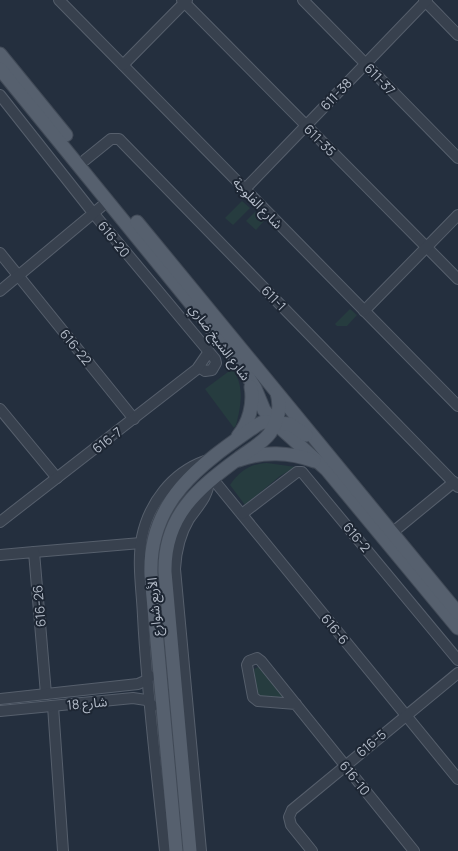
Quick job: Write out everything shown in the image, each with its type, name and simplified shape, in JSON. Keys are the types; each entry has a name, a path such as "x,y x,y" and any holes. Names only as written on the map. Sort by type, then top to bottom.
{"main road":[{"name":"شارع الشيخ ضاري","path":"0,54 458,613"},
{"name":"شارع الشيخ ضاري","path":"0,69 240,364 250,379 264,410 274,423 320,463 458,628"},
{"path":"234,441 247,423 250,412 252,390 250,379"},
{"name":"الأربع شوارع","path":"190,851 165,561 168,538 177,516 192,498 211,480 267,436 274,423 280,406 277,393"},
{"name":"الأربع شوارع","path":"176,851 151,560 154,535 162,514 174,496 211,460 234,441 261,423 291,424 320,446"},
{"path":"232,463 253,456 276,454 298,456 320,463"}],"street":[{"name":"شارع الفلوجة","path":"59,0 457,404"},
{"name":"611-37","path":"303,0 458,158"},
{"path":"123,64 185,1"},
{"name":"611-35","path":"185,1 306,126 458,279"},
{"path":"425,1 458,35"},
{"name":"611-38","path":"245,189 425,1"},
{"name":"616-20","path":"0,95 94,214 208,353 215,359 214,368 208,371 199,367"},
{"name":"611-1","path":"86,160 111,139 119,139 456,484"},
{"path":"0,291 108,201"},
{"path":"364,311 458,216"},
{"name":"616-22","path":"0,253 134,419"},
{"name":"616-7","path":"0,522 199,367"},
{"path":"0,409 57,478"},
{"path":"165,851 147,680 141,543 150,514 165,489 183,472 211,460"},
{"name":"616-2","path":"242,514 297,472 302,472 458,660"},
{"path":"201,851 175,564 180,538 190,518 205,498 211,480"},
{"name":"616-6","path":"211,480 242,514 405,716 458,779"},
{"path":"393,532 456,484"},
{"path":"0,555 141,543"},
{"name":"616-26","path":"34,552 46,694"},
{"name":"616-10","path":"296,704 258,701 253,697 248,665 249,661 257,658 261,661 296,704 414,851"},
{"path":"147,680 159,662"},
{"name":"616-5","path":"312,851 291,825 288,817 292,810 458,673"},
{"name":"شارع 18","path":"0,699 138,684 147,680"},
{"name":"شارع 18","path":"0,711 133,698 142,699 149,702"},
{"path":"149,702 164,720"},
{"path":"53,706 63,851"}],"green space":[{"path":"242,201 250,208 233,225 225,218"},
{"path":"255,212 264,221 256,230 246,221"},
{"path":"350,309 357,315 347,326 337,326 335,324"},
{"path":"232,369 239,382 241,396 238,418 234,428 205,389"},
{"path":"267,463 296,467 280,476 245,505 230,485 241,472 246,469 255,465"},
{"path":"261,667 285,697 284,699 261,696 256,692 254,669"}]}
